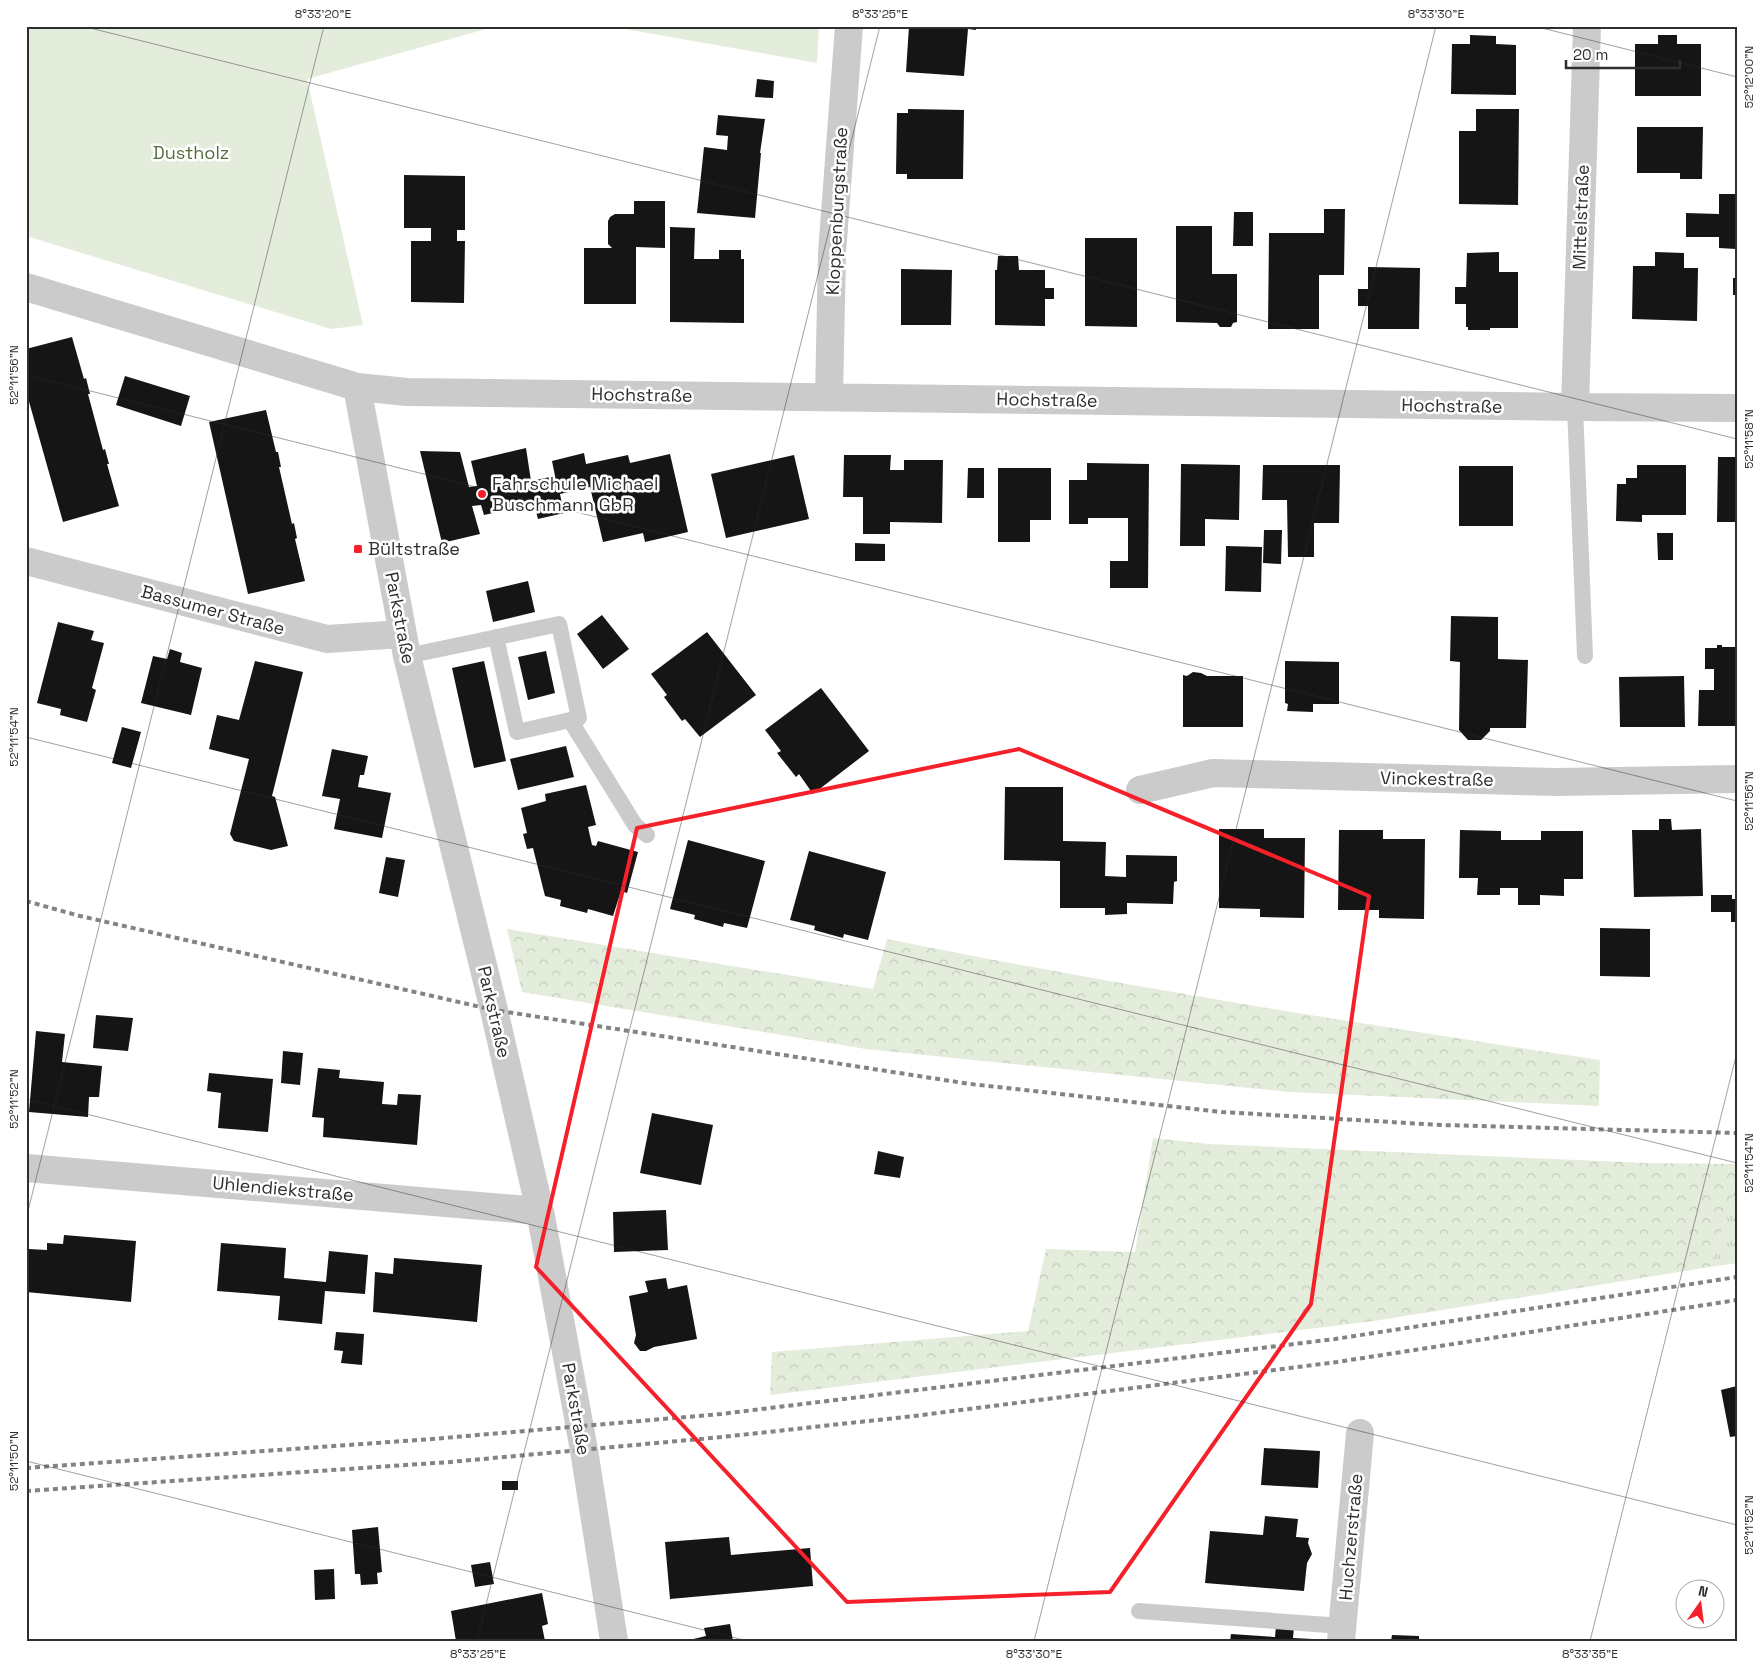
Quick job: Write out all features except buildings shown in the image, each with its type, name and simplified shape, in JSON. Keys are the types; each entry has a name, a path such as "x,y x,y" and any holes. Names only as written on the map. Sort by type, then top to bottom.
{"street":[{"name":"Kloppenburgstraße","path":"829,397 832,253 849,26"},
{"name":"Mittelstraße","path":"1575,408 1587,26"},
{"path":"26,287 357,387"},
{"name":"Hochstraße","path":"357,387 407,392 1575,408 1737,408"},
{"name":"Parkstraße","path":"357,387 404,645 494,1010 540,1211 584,1450 614,1641"},
{"name":"Bassumer Straße","path":"26,561 327,639 404,645"},
{"name":"Vinckestraße","path":"1140,790 1213,774 1557,782 1737,779"},
{"name":"Uhlendiekstraße","path":"26,1168 540,1211"},
{"name":"Huchzerstraße","path":"1342,1634 1360,1433"}],"lane":[{"path":"1575,408 1585,656"},
{"path":"404,645 496,637 559,624 579,718 517,732 496,637"},
{"path":"570,720 635,826 647,835"},
{"path":"1139,1611 1342,1634"}],"highlighted area":[{"path":"1019,749 1369,896 1311,1304 1110,1592 847,1602 536,1267 637,828"}],"green space":[{"name":"Dustholz","path":"26,26 497,26 307,79 363,325 331,329 26,236"},
{"path":"608,26 819,26 817,63"},
{"path":"507,929 873,989 887,939 1154,989 1332,1019 1600,1060 1599,1106 1289,1092 866,1049 522,992"},
{"path":"1153,1138 1209,1144 1648,1163 1737,1164 1737,1182 1710,1267 1374,1321 770,1395 772,1352 1028,1331 1046,1249 1135,1252"},
{"path":"1737,1182 1737,1263 1710,1267"}],"railway":[{"path":"26,901 80,916 494,1010 970,1084 1222,1112 1441,1125 1737,1133"},
{"path":"26,1468 432,1439 721,1414 1335,1339 1737,1277"},
{"path":"26,1491 450,1462 722,1437 914,1416 1337,1362 1737,1300"}],"place":[{"name":"Fahrschule Michael Buschmann GbR","path":"482,494"},
{"name":"Bültstraße","path":"358,549"}]}
